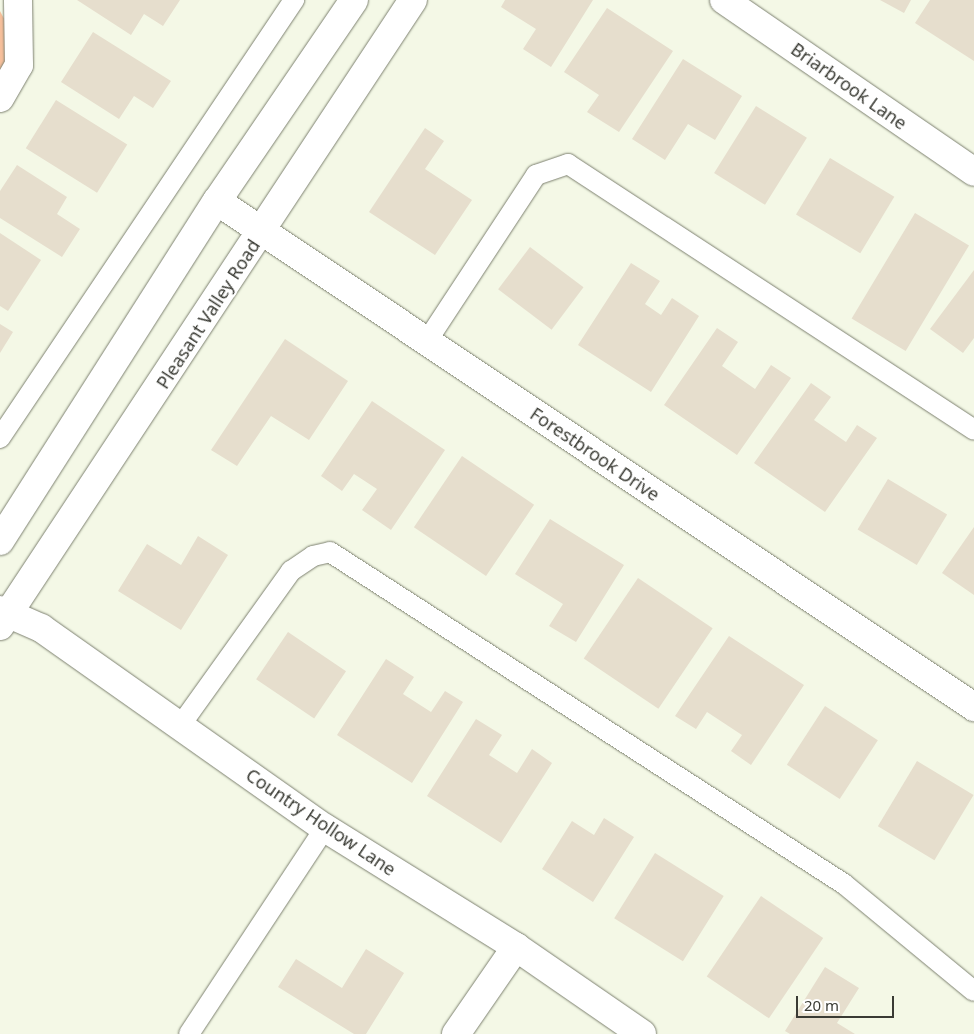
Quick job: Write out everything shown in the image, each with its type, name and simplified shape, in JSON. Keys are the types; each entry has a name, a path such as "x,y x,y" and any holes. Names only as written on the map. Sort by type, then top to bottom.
{"street":[{"path":"0,98 19,65 18,0"},
{"path":"0,541 217,201 354,0"},
{"name":"Pleasant Valley Road","path":"3,616 263,231 413,0"},
{"name":"Briarbrook Lane","path":"724,0 974,172"},
{"name":"Forestbrook Drive","path":"217,201 974,707"},
{"name":"Country Hollow Lane","path":"3,616 41,628 325,828 516,947 642,1034"},
{"path":"456,1034 516,947"}],"lane":[{"path":"0,438 294,0"},
{"path":"427,341 536,176 568,164 974,430"},
{"path":"180,726 291,571 313,556 330,552 844,884 974,991"},
{"path":"190,1034 325,828"}],"shaded area":[{"path":"0,11 9,28 8,65 0,77"}],"building":[{"path":"77,0 180,0 163,26 144,14 131,35"},
{"path":"505,0 593,0 551,67 523,49 536,29 501,7"},
{"path":"880,0 911,0 904,13"},
{"path":"930,0 974,0 974,61 915,23"},
{"path":"607,8 673,51 619,132 587,112 599,95 564,72"},
{"path":"93,32 171,81 153,108 134,96 119,119 61,82"},
{"path":"683,59 742,96 715,140 688,124 665,160 632,139"},
{"path":"56,100 127,145 97,193 26,148"},
{"path":"756,106 807,138 765,205 714,173"},
{"path":"425,128 444,141 425,169 472,200 435,255 369,212"},
{"path":"830,158 894,197 860,253 796,215"},
{"path":"17,165 67,197 57,214 80,229 62,257 0,218 0,191"},
{"path":"915,213 969,245 906,351 852,318"},
{"path":"0,233 41,260 8,311 0,306"},
{"path":"530,247 584,287 552,330 498,289"},
{"path":"631,263 660,281 645,304 661,315 672,298 699,316 651,392 578,345"},
{"path":"974,270 974,338 963,353 930,329"},
{"path":"0,324 13,332 0,353"},
{"path":"717,328 738,342 722,366 755,389 771,365 791,378 737,455 664,405"},
{"path":"285,339 348,381 309,440 271,416 237,466 211,450"},
{"path":"811,383 831,397 814,420 846,442 857,425 877,438 825,512 754,463"},
{"path":"372,401 445,450 391,530 362,510 377,489 354,474 342,491 321,476"},
{"path":"462,456 534,505 486,576 414,527"},
{"path":"888,479 947,515 917,565 858,530"},
{"path":"550,519 624,565 576,642 549,626 563,604 515,574"},
{"path":"974,527 974,595 942,573"},
{"path":"198,536 228,555 181,630 118,591 147,544 181,565"},
{"path":"638,578 713,628 658,709 584,658"},
{"path":"288,632 346,671 314,718 256,679"},
{"path":"729,636 804,685 751,765 731,751 742,735 707,712 696,729 675,716"},
{"path":"386,659 414,677 403,694 431,712 445,691 463,702 412,783 337,735"},
{"path":"825,706 878,740 840,799 787,765"},
{"path":"476,719 502,735 489,755 517,773 532,749 552,763 501,843 427,796"},
{"path":"917,761 974,795 934,860 878,826"},
{"path":"604,818 634,837 593,902 542,869 572,821 594,835"},
{"path":"655,853 724,896 683,961 614,918"},
{"path":"761,896 823,938 769,1018 707,976"},
{"path":"366,949 404,973 366,1034 354,1034 278,987 296,959 342,988"},
{"path":"825,967 859,988 837,1023 855,1034 790,1034 785,1031"}]}
